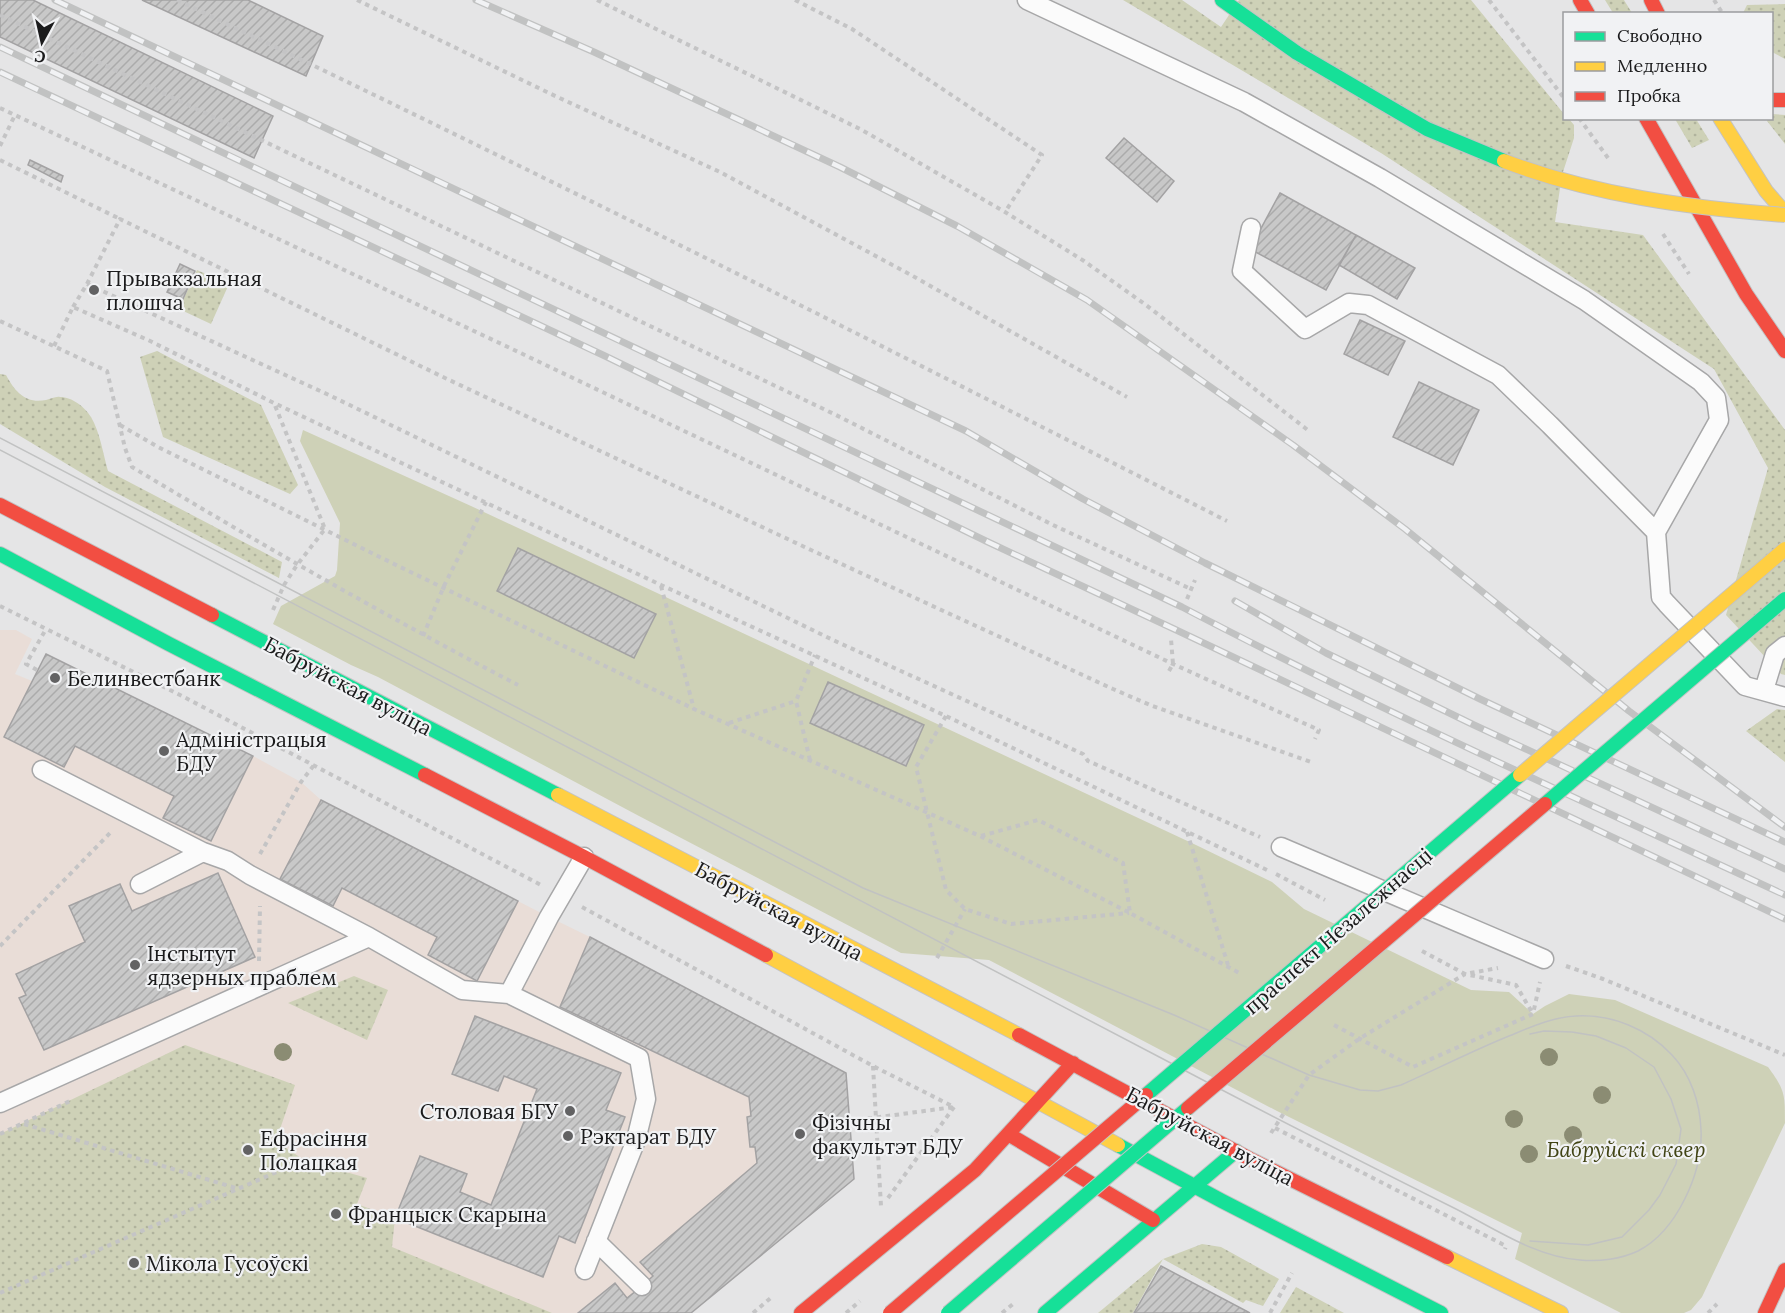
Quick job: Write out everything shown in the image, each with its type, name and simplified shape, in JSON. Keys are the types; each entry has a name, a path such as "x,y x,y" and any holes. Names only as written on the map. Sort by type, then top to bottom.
{"main road":[{"path":"1222,0 1297,53 1388,107 1429,129 1502,161 1570,183 1619,194 1734,212 1785,214"},
{"path":"1647,120 1746,294 1785,351"},
{"path":"1721,120 1766,191 1785,214"},
{"path":"1701,217 1755,281"},
{"name":"Бабруйская вуліца","path":"0,505 1073,1063 1236,1151 1561,1313"},
{"name":"праспект Незалежнасці","path":"890,1313 1785,549"},
{"name":"Бабруйская вуліца","path":"0,554 169,644 584,857 1196,1186 1411,1306 1441,1313"},
{"name":"праспект Незалежнасці","path":"948,1313 1785,599"},
{"path":"801,1313 975,1170 1073,1063"},
{"path":"1008,1134 1153,1220"},
{"path":"1045,1313 1236,1151"},
{"path":"1766,1313 1785,1270"}],"lane":[{"path":"1027,0 1244,102 1380,178 1584,300 1701,382 1716,398 1719,420 1656,532 1661,597 1745,686 1785,697"},
{"path":"1251,228 1242,271 1305,329 1349,303 1368,305 1498,375 1551,425 1656,532"},
{"path":"1764,690 1775,654 1785,646"},
{"path":"42,770 203,852 228,861 462,990 509,994 639,1058 646,1099 636,1140 585,1270"},
{"path":"1281,847 1544,959"},
{"path":"140,884 203,852"},
{"path":"509,994 549,917 584,857"},
{"path":"0,1103 369,937"},
{"path":"596,1241 642,1286"}],"path":[{"path":"177,0 448,130 1227,520"},
{"path":"357,0 551,94 720,172 911,275 1127,397"},
{"path":"597,0 862,130 1005,212 1084,261 1146,305 1309,431"},
{"path":"795,0 852,29 1042,155 1005,212"},
{"path":"1489,0 1563,97"},
{"path":"0,15 834,414 1053,525 1191,589"},
{"path":"0,108 1173,664 1319,730 1315,739"},
{"path":"0,147 15,115"},
{"path":"0,160 445,378 1113,689 1150,705 1314,763"},
{"path":"54,346 120,219"},
{"path":"87,284 329,395 833,640 1083,754 1088,761 1281,847"},
{"path":"73,307 148,340 274,403 661,585 946,716 1269,870 1331,903"},
{"path":"0,321 107,371 132,467 297,566 423,636 518,685"},
{"path":"274,403 325,529"},
{"path":"120,425 158,447 694,709 928,814 980,836 1130,913 1011,924 965,909 946,890 928,814 916,767 946,716"},
{"path":"423,636 444,586 486,502"},
{"path":"272,612 284,585 325,529"},
{"path":"1187,599 1195,580"},
{"path":"661,585 694,709"},
{"path":"0,606 182,696"},
{"path":"37,670 26,664 46,629"},
{"path":"1168,671 1173,664 1171,639"},
{"path":"810,761 796,701 815,655"},
{"path":"728,724 796,701"},
{"path":"0,946 129,814"},
{"path":"1186,831 1228,966"},
{"path":"934,963 965,909"},
{"path":"1413,947 1465,974 1516,985 1533,1014"},
{"path":"1544,959 1603,979 1785,1055"},
{"path":"1269,1136 1309,1075 1359,1039 1465,974 1499,967"},
{"path":"850,1121 876,1117 954,1107 881,1207 880,1185 876,1117 873,1066"},
{"path":"24,1124 239,1189"},
{"path":"1275,1128 1506,1246 1503,1257"},
{"path":"0,1293 304,1160"},
{"path":"1270,1313 1293,1269"},
{"path":"753,1313 780,1290"},
{"path":"1708,1313 1717,1304"}],"shaded area":[{"path":"0,630 16,630 32,639 15,674 32,681 46,654 253,756 301,782 321,800 590,937 846,1073 854,1179 691,1313 0,1313"}],"green space":[{"path":"1123,0 1182,0 1221,27 1239,0 1471,0 1563,113 1563,120 1570,120 1574,125 1574,138 1562,175 1555,222 1643,235 1785,430 1785,675 1781,674 1726,615 1768,468 1714,369 1381,153"},
{"path":"1605,0 1624,0 1631,12 1612,12"},
{"path":"1785,4 1785,59 1773,53 1773,12 1744,12 1747,5"},
{"path":"1773,114 1785,115 1785,144 1767,121 1773,120"},
{"path":"1676,120 1697,120 1709,140 1692,148"},
{"path":"197,270 229,284 211,324 179,309"},
{"path":"157,351 261,405 298,485 290,494 163,437 140,357"},
{"path":"0,374 6,375 13,387 27,398 39,401 58,397 78,403 94,423 108,471 282,562 279,578 105,487 0,424"},
{"name":"Бабруйскі сквер","path":"303,430 471,506 1196,845 1272,882 1304,909 1471,990 1509,992 1533,1014 1569,994 1615,1000 1768,1067 1783,1093 1785,1123 1702,1297 1691,1310 1684,1313 1621,1313 1515,1259 1522,1233 1277,1111 989,960 901,953 273,624 281,606 335,576 337,570 340,523 300,441"},
{"path":"1777,709 1785,710 1785,762 1746,731"},
{"path":"354,976 388,990 367,1040 288,1003"},
{"path":"185,1045 295,1085 276,1141 304,1160 367,1178 357,1204 395,1218 392,1247 552,1313 0,1313 0,1134"},
{"path":"1202,1244 1221,1247 1279,1279 1263,1306 1246,1300 1243,1303 1163,1259"},
{"path":"1163,1259 1133,1313 1098,1313"},
{"path":"1296,1287 1344,1313 1280,1313"}],"building":[{"path":"0,0 33,0 273,116 254,158 0,37"},
{"path":"142,0 248,0 323,36 306,76"},
{"path":"1124,138 1174,181 1157,202 1106,158"},
{"path":"30,160 63,176 61,182 28,165"},
{"path":"1280,193 1356,235 1326,290 1250,249"},
{"path":"1356,235 1415,268 1397,299 1339,265"},
{"path":"180,264 195,271 183,299 167,292"},
{"path":"1360,320 1405,341 1388,375 1344,354"},
{"path":"1419,382 1479,410 1453,465 1393,437"},
{"path":"518,548 656,614 634,658 497,591"},
{"name":"Адміністрацыя БДУ","path":"46,654 253,756 211,841 163,818 174,796 75,746 64,767 4,737"},
{"path":"828,682 924,725 906,766 810,723"},
{"name":"Адміністрацыя БДУ","path":"321,800 518,901 477,981 428,955 437,937 342,888 333,906 280,879"},
{"name":"Інстытут ядзерных праблем","path":"218,873 255,957 44,1050 19,998 26,995 16,974 85,942 69,906 120,884 132,911"},
{"name":"Фізічны факультэт БДУ","path":"590,937 846,1073 854,1179 691,1313 578,1313 615,1283 627,1298 642,1286 653,1276 640,1262 757,1163 755,1147 750,1147 747,1117 751,1116 749,1097 560,1007"},
{"name":"Рэктарат БДУ","path":"475,1016 621,1073 606,1110 625,1117 575,1243 559,1236 543,1277 395,1218 420,1156 467,1174 460,1192 491,1205 537,1089 504,1076 498,1091 452,1074"},
{"path":"1161,1266 1250,1313 1134,1313"}],"tram line":[{"path":"0,438 863,888 1174,1015 1309,1075 1360,1090 1378,1091 1401,1085 1495,1042 1550,1020 1589,1016 1628,1025 1652,1038 1672,1055 1684,1071 1693,1090 1700,1120 1700,1146 1697,1164 1685,1199 1665,1230 1638,1251 1624,1256 1587,1261 1563,1258 1529,1247 1236,1097 0,450"},
{"path":"1530,1034 1544,1031 1572,1032 1596,1036 1626,1048 1654,1067 1671,1099 1681,1129 1676,1164 1660,1195 1649,1210 1622,1237 1588,1245 1530,1241"}],"railway":[{"path":"55,0 966,431 1083,499 1205,563 1480,699 1785,842"},
{"path":"476,0 594,52 840,167 957,226 1087,300 1293,445 1405,529 1629,711 1785,827"},
{"path":"0,47 1182,607 1406,719 1785,895"},
{"path":"0,72 605,356 988,542 1785,919"},
{"path":"1235,601 1326,653 1474,725 1785,869"}],"traffic: fast":[{"path":"1222,0 1297,53"},
{"path":"1297,53 1427,129 1504,161"},
{"path":"0,554 169,644 425,775"},
{"path":"1545,804 1785,599"},
{"path":"212,615 558,795"},
{"path":"1146,1095 1520,775"},
{"path":"948,1313 1188,1108"},
{"path":"1118,1145 1441,1313"},
{"path":"1045,1313 1236,1151"}],"traffic: slow":[{"path":"1721,120 1766,191 1785,213"},
{"path":"1504,161 1572,183 1642,198 1785,215"},
{"path":"1520,775 1785,549"},
{"path":"558,795 1019,1035"},
{"path":"766,955 1118,1145"},
{"path":"1447,1257 1561,1313"}],"traffic: jam":[{"path":"1580,0 1587,12"},
{"path":"1651,0 1657,12"},
{"path":"1773,100 1785,100"},
{"path":"1647,120 1746,294 1785,351"},
{"path":"0,505 212,615"},
{"path":"425,775 766,955"},
{"path":"1188,1108 1545,804"},
{"path":"1019,1035 1250,1159 1447,1257"},
{"path":"801,1313 975,1170 1073,1063"},
{"path":"890,1313 1146,1095"},
{"path":"1008,1134 1153,1220"},
{"path":"1765,1313 1785,1270"}],"place":[{"name":"Прывакзальная плошча","path":"94,290"},
{"name":"Белинвестбанк","path":"55,678"},
{"name":"Адміністрацыя БДУ","path":"164,751"},
{"name":"Інстытут ядзерных праблем","path":"135,965"},
{"name":"Столовая БГУ","path":"570,1111"},
{"name":"Фізічны факультэт БДУ","path":"800,1134"},
{"name":"Рэктарат БДУ","path":"568,1136"},
{"name":"Ефрасіння Полацкая","path":"248,1150"},
{"name":"Францыск Скарына","path":"336,1214"},
{"name":"Мікола Гусоўскі","path":"134,1263"}]}
